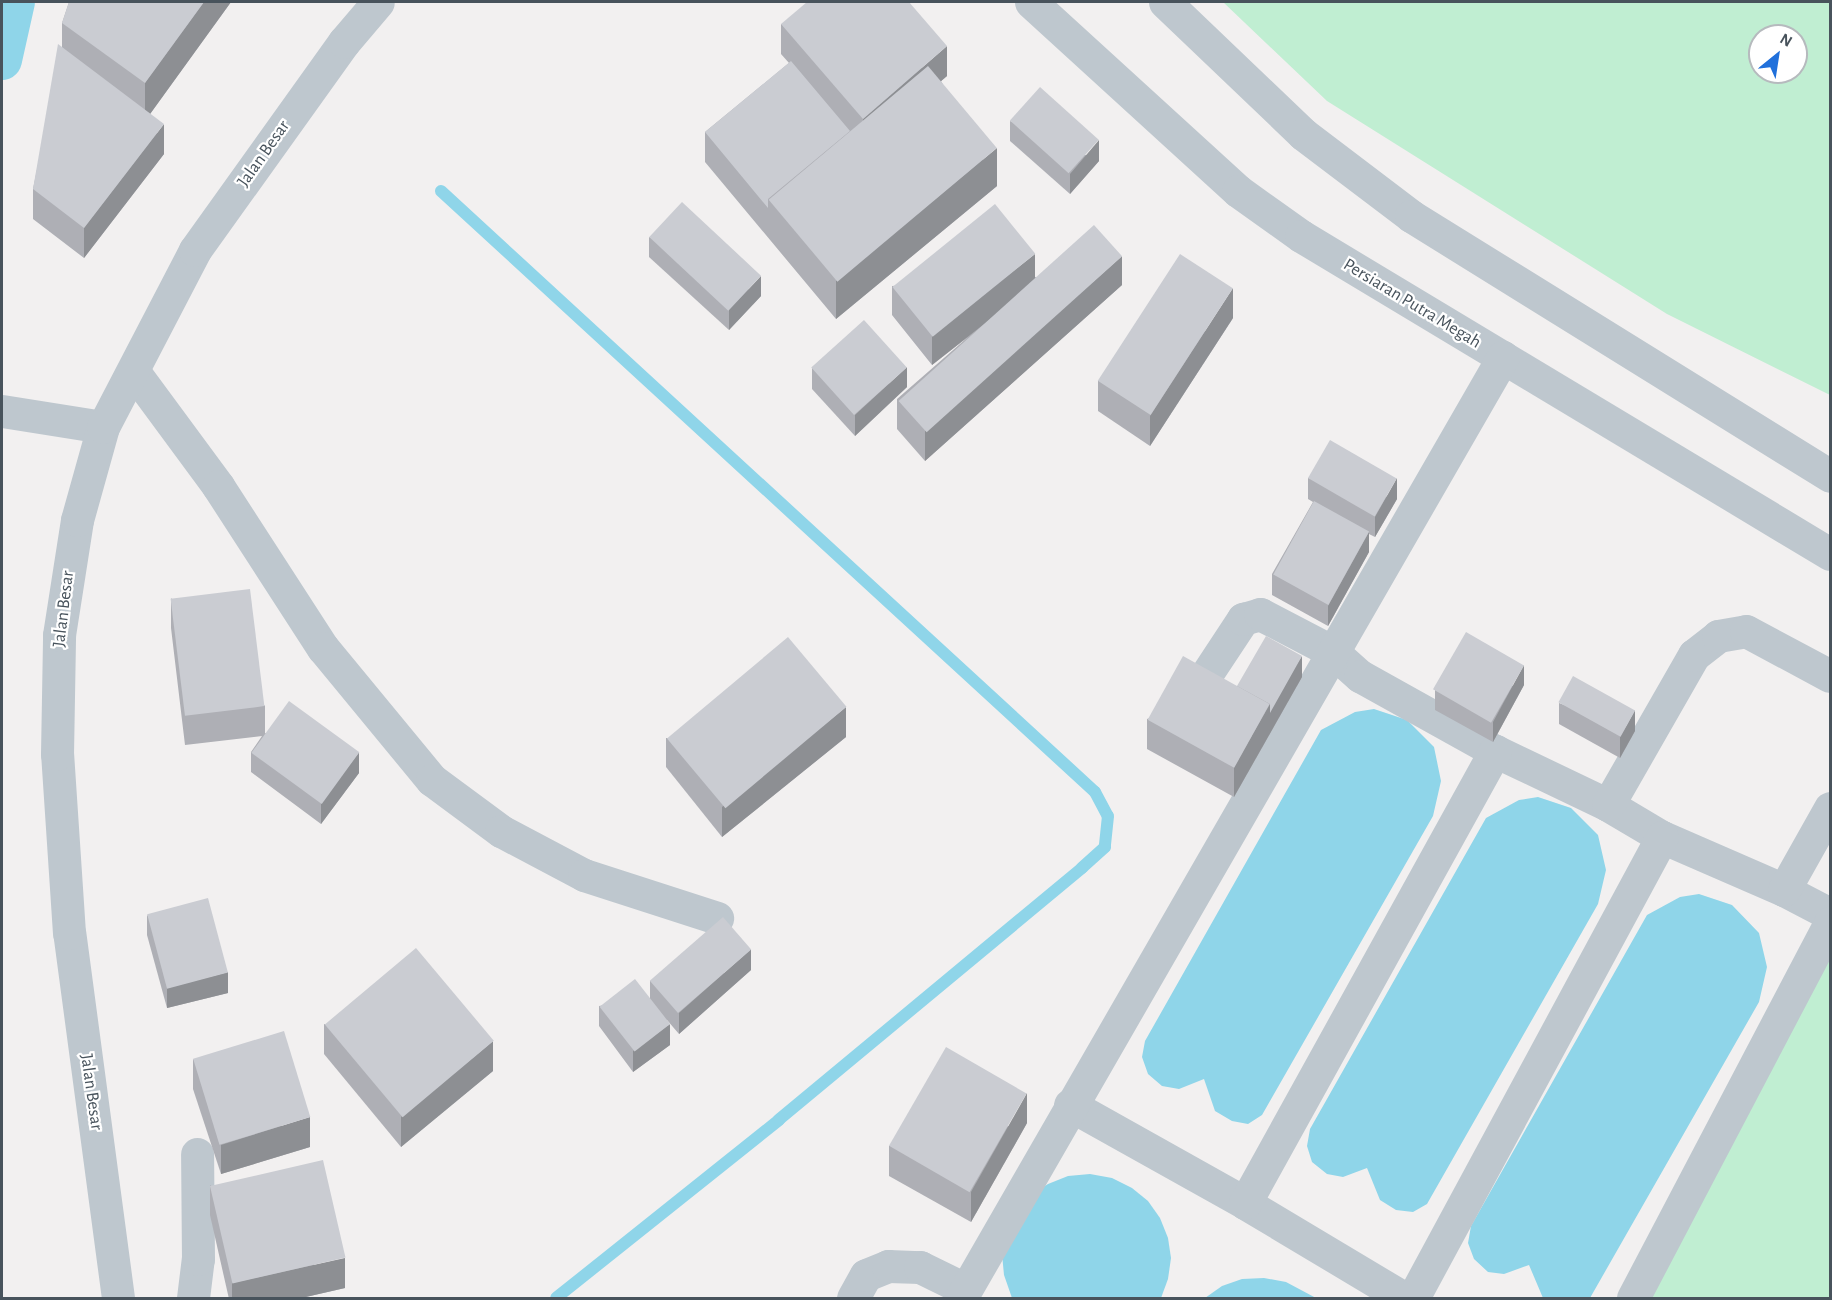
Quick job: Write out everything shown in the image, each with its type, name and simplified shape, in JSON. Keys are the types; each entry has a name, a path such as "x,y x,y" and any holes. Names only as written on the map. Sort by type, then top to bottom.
{"street":[{"name":"Jalan Besar","path":"118,1299 69,933 57,754 59,635 77,520 103,427 134,372 195,250 344,42 378,2"},
{"name":"Persiaran Putra Megah","path":"1031,2 1238,191 1354,270 1830,554"},
{"path":"1165,2 1303,134 1403,210 1830,476"},
{"path":"853,1299 866,1275 888,1266 920,1267 963,1294 1503,357"},
{"path":"134,372 218,486 323,648 432,780 501,831 584,875 717,918"},
{"path":"2,411 103,427"},
{"path":"1208,672 1243,619 1260,614 1332,652 1360,676 1495,751 1608,805 1662,837 1784,890 1830,914"},
{"path":"1608,805 1694,655 1718,636 1746,631 1830,676"},
{"path":"1245,1203 1495,751"},
{"path":"1784,890 1830,808"},
{"path":"1413,1299 1662,837"},
{"path":"1633,1299 1830,923"},
{"path":"1070,1105 1245,1203 1404,1299"},
{"path":"194,1299 198,1259 197,1154"}],"green space":[{"path":"1223,2 1830,2 1830,395 1667,314 1327,101"},
{"path":"1830,956 1830,1298 1649,1298"}],"water":[{"path":"1374,709 1407,720 1434,747 1441,781 1433,816 1262,1115 1248,1124 1232,1121 1215,1111 1204,1079 1179,1089 1162,1086 1148,1074 1142,1057 1145,1041 1321,730 1355,712"},
{"path":"1538,797 1571,808 1598,835 1606,870 1598,904 1427,1204 1413,1212 1396,1210 1380,1200 1367,1168 1343,1177 1327,1174 1312,1162 1307,1146 1310,1129 1486,818 1519,800"},
{"path":"1699,894 1732,905 1759,933 1767,967 1759,1002 1590,1298 1543,1298 1529,1265 1504,1274 1488,1272 1474,1259 1468,1243 1471,1226 1647,915 1680,897"},
{"path":"1090,1174 1112,1178 1132,1188 1148,1201 1160,1218 1168,1238 1171,1258 1168,1279 1161,1298 1012,1298 1004,1275 1002,1254 1029,1196 1048,1184 1068,1176"},
{"path":"1264,1278 1286,1282 1316,1298 1205,1298 1222,1286 1242,1279"}],"building":[{"path":"69,2 204,2 145,83 62,23"},
{"path":"807,2 909,2 947,46 863,119 781,24"},
{"path":"58,44 164,124 84,228 33,189"},
{"path":"791,61 850,131 768,199 768,208 705,132"},
{"path":"928,66 997,148 837,282 769,200"},
{"path":"1040,87 1099,140 1069,173 1010,120"},
{"path":"682,202 761,276 728,311 649,237"},
{"path":"995,204 1035,254 933,337 892,287"},
{"path":"1094,225 1122,256 927,432 899,401"},
{"path":"1180,254 1233,288 1151,415 1098,381"},
{"path":"864,320 907,368 854,415 811,368"},
{"path":"1330,440 1397,478 1375,517 1308,478"},
{"path":"1314,501 1369,532 1328,605 1273,574"},
{"path":"250,589 264,706 185,716 171,599"},
{"path":"1466,632 1524,665 1491,723 1433,689"},
{"path":"1266,636 1302,656 1270,713 1270,704 1237,686"},
{"path":"788,637 846,707 725,808 667,739"},
{"path":"1183,656 1270,704 1234,768 1148,720"},
{"path":"1573,676 1635,710 1621,737 1558,702"},
{"path":"289,701 359,752 322,804 251,753"},
{"path":"208,898 228,972 167,989 147,914"},
{"path":"723,917 751,949 678,1013 650,981"},
{"path":"416,948 494,1041 403,1117 325,1024"},
{"path":"635,979 670,1024 635,1052 600,1007"},
{"path":"284,1031 310,1117 219,1145 193,1059"},
{"path":"946,1047 1027,1094 970,1192 889,1146"},
{"path":"323,1160 345,1257 232,1284 210,1186"}],"waterway":[{"path":"2,60 15,2"},
{"path":"441,191 1095,792 1108,816 1105,847 1082,868 779,1120 556,1298"}]}
